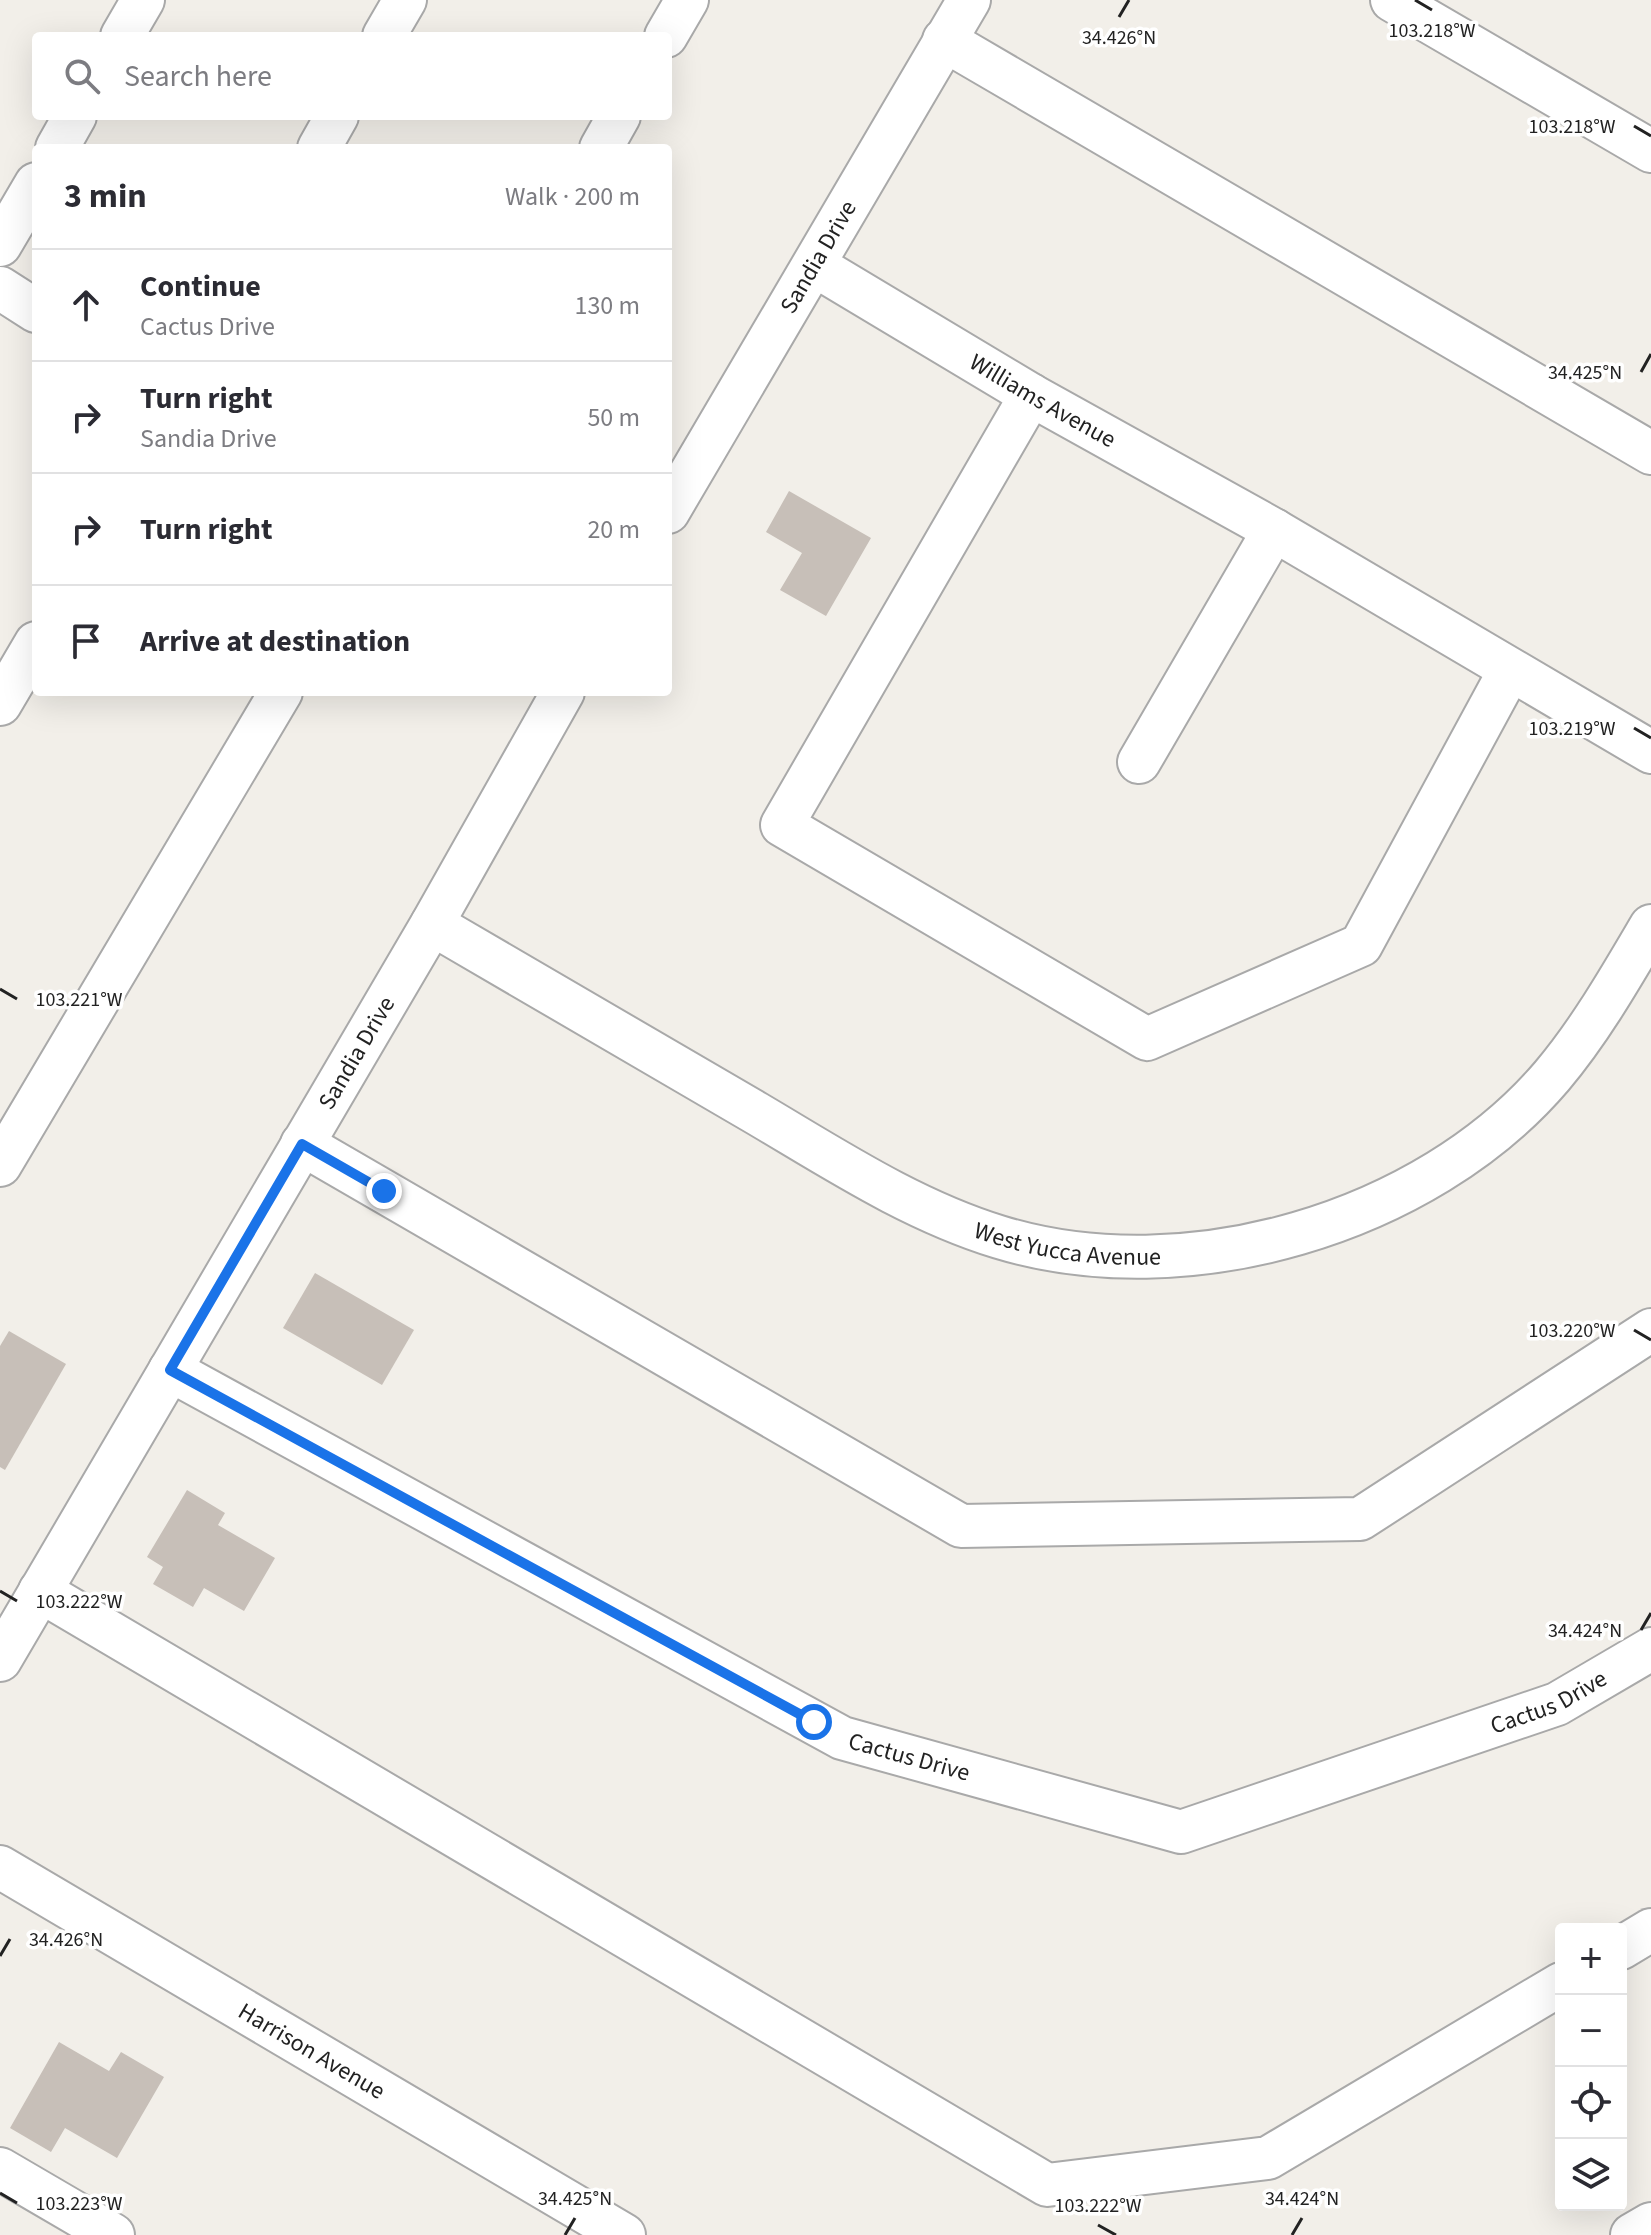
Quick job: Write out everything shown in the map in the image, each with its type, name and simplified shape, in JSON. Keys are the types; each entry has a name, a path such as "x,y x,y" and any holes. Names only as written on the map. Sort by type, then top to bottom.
{"street":[{"path":"124,32 143,0"},
{"path":"386,32 405,0"},
{"path":"668,32 687,0"},
{"name":"Sandia Drive","path":"672,505 969,0"},
{"path":"1392,0 1651,151"},
{"path":"944,40 1651,453"},
{"path":"59,144 73,120"},
{"path":"321,144 335,120"},
{"path":"603,144 617,120"},
{"path":"0,245 32,191"},
{"name":"Williams Avenue","path":"814,265 1031,395 1274,530 1651,752"},
{"path":"0,288 32,308"},
{"path":"1031,395 782,825 1133,1032 1147,1039 1361,945 1510,670"},
{"path":"1139,762 1274,530"},
{"path":"0,704 32,650"},
{"path":"0,1165 279,696"},
{"name":"Sandia Drive","path":"0,1660 432,924 561,696"},
{"name":"West Yucca Avenue","path":"432,924 905,1199 998,1237 1080,1252 1132,1256 1242,1248 1297,1235 1416,1186 1505,1123 1552,1076 1589,1025 1651,926"},
{"path":"302,1144 961,1526 1360,1519 1651,1330"},
{"name":"Cactus Drive","path":"170,1370 842,1738 1181,1832 1557,1704 1651,1649"},
{"path":"40,1591 1047,2185 1268,2158 1555,1988"},
{"name":"Harrison Avenue","path":"0,1867 624,2235"},
{"path":"1627,1944 1651,1930"},
{"path":"0,2169 113,2235"},
{"path":"1632,2235 1651,2224"}],"building":[{"path":"789,491 871,538 826,616 780,590 802,553 766,532"},
{"path":"315,1273 414,1330 382,1385 283,1328"},
{"path":"9,1331 66,1364 5,1470 0,1467 0,1346"},
{"path":"187,1490 225,1513 218,1525 275,1558 244,1611 204,1588 193,1607 153,1584 163,1567 147,1557"},
{"path":"59,2042 109,2071 121,2052 164,2077 117,2158 65,2128 51,2152 10,2128"}],"route":[{"path":"384,1191 302,1144 170,1370 814,1722"}]}
